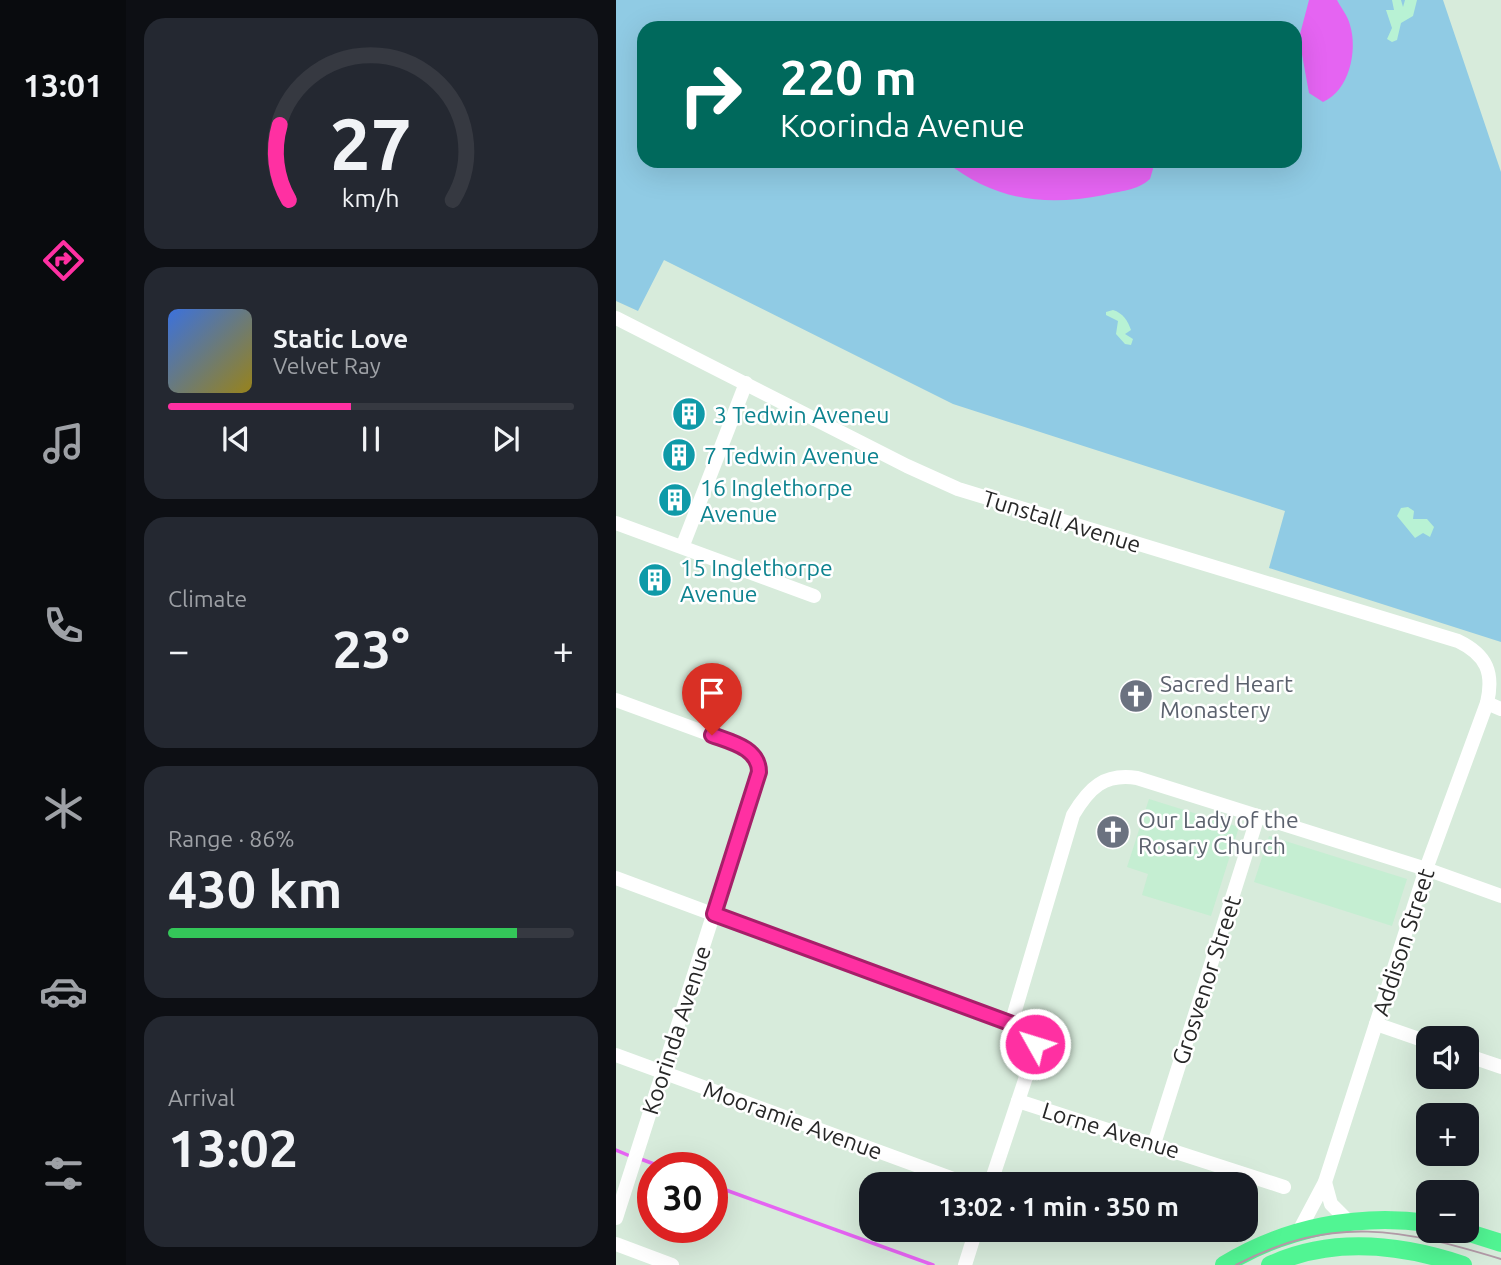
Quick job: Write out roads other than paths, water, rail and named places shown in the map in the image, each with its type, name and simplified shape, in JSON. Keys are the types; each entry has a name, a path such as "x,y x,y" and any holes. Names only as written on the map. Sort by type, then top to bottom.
{"main road":[{"path":"1224,1265 1265,1243 1299,1231 1350,1223 1416,1222"},
{"path":"1479,1236 1501,1243"},
{"path":"1270,1265 1329,1248 1366,1245 1405,1257 1463,1265"}],"street":[{"name":"Tunstall Avenue","path":"616,318 907,466 958,489 1458,641 1482,655 1488,666 1494,706"},
{"path":"683,545 746,383"},
{"path":"616,523 683,545 814,596"},
{"name":"Koorinda Avenue","path":"616,700 736,744 759,761 756,783 616,1218"},
{"name":"Addison Street","path":"1299,1231 1325,1182 1426,869 1494,706"},
{"path":"1011,1024 1054,885 1070,851 1082,799 1091,788 1108,778 1137,778 1426,869 1501,896"},
{"name":"Grosvenor Street","path":"1154,1144 1258,816"},
{"path":"616,878 1032,1033 1035,1044 994,1172"},
{"path":"1376,1024 1416,1038"},
{"name":"Mooramie Avenue","path":"616,1055 935,1172"},
{"path":"1479,1059 1501,1067"},
{"name":"Lorne Avenue","path":"1018,1101 1284,1187"},
{"path":"1325,1182 1331,1204 1350,1223"},
{"path":"965,1265 972,1242"},
{"path":"616,1244 672,1265"}],"waterway":[{"path":"616,1150 630,1156"},
{"path":"728,1191 933,1265"}],"tram line":[{"path":"1236,1265 1304,1238 1368,1232 1431,1240 1501,1259"}],"place":[{"name":"3 Tedwin Aveneu","path":"689,414"},
{"name":"7 Tedwin Avenue","path":"679,455"},
{"name":"16 Inglethorpe Avenue","path":"675,500"},
{"name":"15 Inglethorpe Avenue","path":"655,580"},
{"name":"Sacred Heart Monastery","path":"1136,696"},
{"name":"Our Lady of the Rosary Church","path":"1113,832"}]}
